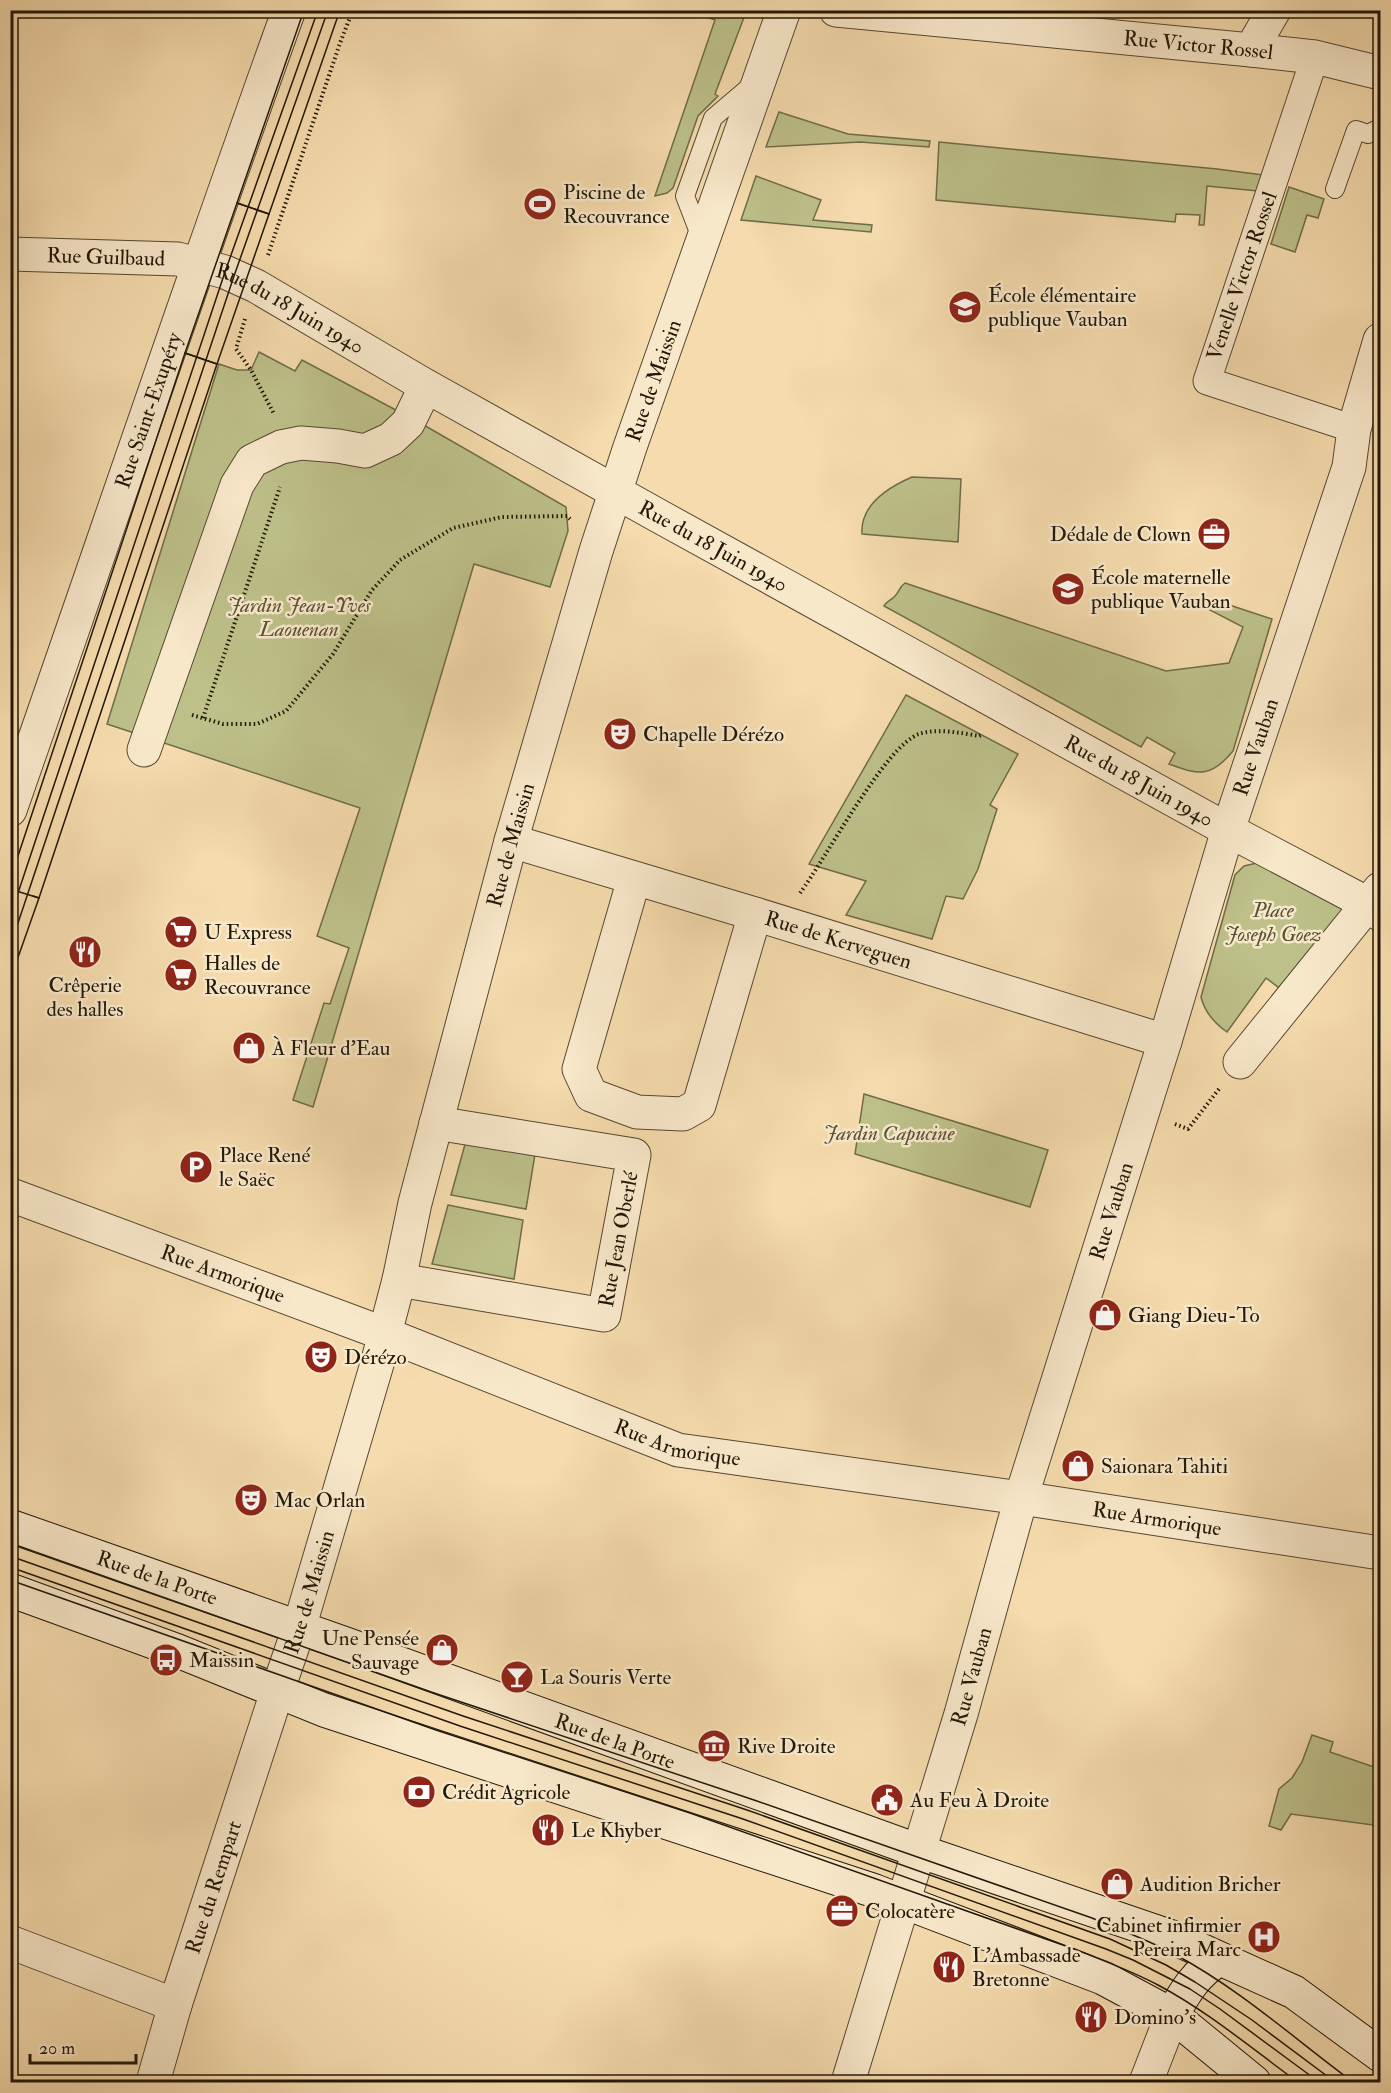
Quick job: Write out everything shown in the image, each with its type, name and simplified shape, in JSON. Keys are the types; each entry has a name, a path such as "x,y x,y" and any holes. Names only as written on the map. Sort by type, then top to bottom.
{"street":[{"name":"Rue Saint-Exupéry","path":"10,810 218,207 289,10"},
{"name":"Rue de Maissin","path":"277,1692 299,1628 385,1334 415,1203 511,841 596,551 784,10"},
{"name":"Rue Victor Rossel","path":"836,10 1315,57 1380,73"},
{"path":"1251,50 1274,10"},
{"name":"Venelle Victor Rossel","path":"1315,57 1207,381 1354,429"},
{"name":"Rue Guilbaud","path":"10,254 178,259 200,264"},
{"name":"Rue du 18 Juin 1940","path":"200,264 256,286 426,386 1228,830"},
{"name":"Rue Vauban","path":"848,2082 961,1714 1021,1498 1166,1041 1228,830 1349,467 1354,429 1380,340"},
{"path":"144,750 237,485 252,461 281,447 301,443 338,446 365,452 392,439 408,423 426,386"},
{"path":"1228,830 1377,903 1240,1062"},
{"name":"Rue de Kerveguen","path":"511,841 1166,1041"},
{"path":"634,879 579,1069 591,1095 637,1112 683,1114 699,1105 755,914"},
{"name":"Rue Jean Oberlé","path":"399,1280 604,1315 634,1155 436,1123"},
{"name":"Rue Armorique","path":"11,1195 385,1334 678,1450 1021,1498 1380,1553"},
{"name":"Rue de la Porte","path":"10,1526 919,1851 1172,1937 1294,1992 1380,2055"},
{"path":"10,1590 178,1651 324,1710 904,1901 1103,1978 1172,2015 1254,2082"},
{"name":"Rue du Rempart","path":"153,2082 175,2005 277,1692"},
{"path":"10,1942 175,2005"},
{"path":"1146,2082 1172,2015 1193,1980 1219,1959"}],"lane":[{"path":"1335,189 1356,130 1368,134 1380,128"}],"path":[{"path":"267,258 353,10"},
{"path":"245,317 236,349 251,370 279,424"},
{"path":"203,718 282,479"},
{"path":"159,705 223,724 256,724 286,711 333,654 372,590 400,560 453,528 502,517 567,516 574,522"},
{"path":"799,895 817,871 869,788 899,748 918,734 944,732 979,736 987,729"},
{"path":"1143,1113 1188,1129 1240,1062"}],"green space":[{"path":"745,10 746,12 715,94 718,96 698,116 673,188 667,193 655,196 715,20 689,11"},
{"path":"779,112 848,134 930,141 929,147 860,142 766,147"},
{"path":"939,142 1264,175 1258,191 1207,186 1204,225 1199,225 1200,215 1176,214 1175,222 936,200"},
{"path":"756,176 821,200 813,220 872,225 871,232 741,220"},
{"path":"1289,187 1324,199 1318,218 1307,215 1295,252 1271,244"},
{"name":"Jardin Jean-Yves Laouenan","path":"259,352 295,371 302,360 422,424 566,507 568,531 550,587 474,564 313,1107 293,1100 324,1003 330,1004 349,948 317,936 360,808 107,724 219,364 237,370 251,370"},
{"path":"912,477 961,479 958,542 862,534 866,514 878,498 894,486"},
{"path":"905,583 1166,671 1229,663 1243,627 1208,609 1214,600 1272,619 1233,751 1218,766 1204,772 1197,772 1169,764 1175,753 1147,737 1141,747 884,606"},
{"path":"906,695 1018,754 990,805 997,809 978,869 963,899 946,896 932,939 846,915 866,881 809,864"},
{"name":"Place Joseph Goez","path":"1257,863 1347,910 1282,990 1266,978 1227,1032 1211,1017 1201,997 1235,875 1244,866"},
{"name":"Jardin Capucine","path":"864,1094 1048,1150 1030,1207 855,1154"},
{"path":"467,1137 536,1148 526,1209 451,1195"},
{"path":"448,1205 523,1220 514,1279 432,1264"},
{"path":"1312,1735 1333,1742 1330,1752 1380,1769 1380,1826 1291,1814 1281,1830 1269,1826 1279,1789 1292,1778 1302,1762"}],"tram line":[{"path":"304,10 237,203 269,214 340,10"},
{"path":"10,917 225,272 318,10"},
{"path":"10,947 234,276 328,10"},
{"path":"237,203 269,214 217,364 185,353 237,203"},
{"path":"10,880 185,353 217,364 39,898 10,889"},
{"path":"10,980 39,898 33,896"},
{"path":"10,1543 434,1693 754,1800 1092,1918 1155,1945 1200,1969 1246,1999 1353,2082"},
{"path":"10,1556 463,1716 747,1810 1110,1939 1166,1965 1195,1982 1252,2020 1335,2082"},
{"path":"10,1567 460,1726 743,1819 1106,1949 1190,1989 1319,2082"},
{"path":"10,1580 436,1730 690,1813 1077,1950 1138,1975 1176,1995 1301,2082"}],"place":[{"name":"Piscine de Recouvrance","path":"540,204"},
{"name":"École élémentaire publique Vauban","path":"965,307"},
{"name":"Dédale de Clown","path":"1214,534"},
{"name":"École maternelle publique Vauban","path":"1068,589"},
{"name":"Chapelle Dérézo","path":"620,734"},
{"name":"U Express","path":"181,932"},
{"name":"Crêperie des halles","path":"85,952"},
{"name":"Halles de Recouvrance","path":"181,975"},
{"name":"À Fleur d'Eau","path":"249,1048"},
{"name":"Place René le Saëc","path":"196,1167"},
{"name":"Giang Dieu-To","path":"1105,1315"},
{"name":"Dérézo","path":"321,1357"},
{"name":"Saionara Tahiti","path":"1078,1466"},
{"name":"Mac Orlan","path":"251,1500"},
{"name":"Une Pensée Sauvage","path":"442,1650"},
{"name":"Maissin","path":"166,1660"},
{"name":"La Souris Verte","path":"517,1677"},
{"name":"Rive Droite","path":"714,1746"},
{"name":"Crédit Agricole","path":"419,1792"},
{"name":"Au Feu À Droite","path":"887,1800"},
{"name":"Le Khyber","path":"548,1830"},
{"name":"Audition Bricher","path":"1117,1884"},
{"name":"Colocatère","path":"842,1911"},
{"name":"Cabinet infirmier Pereira Marc","path":"1264,1937"},
{"name":"L'Ambassade Bretonne","path":"949,1967"},
{"name":"Domino's","path":"1091,2017"}]}
